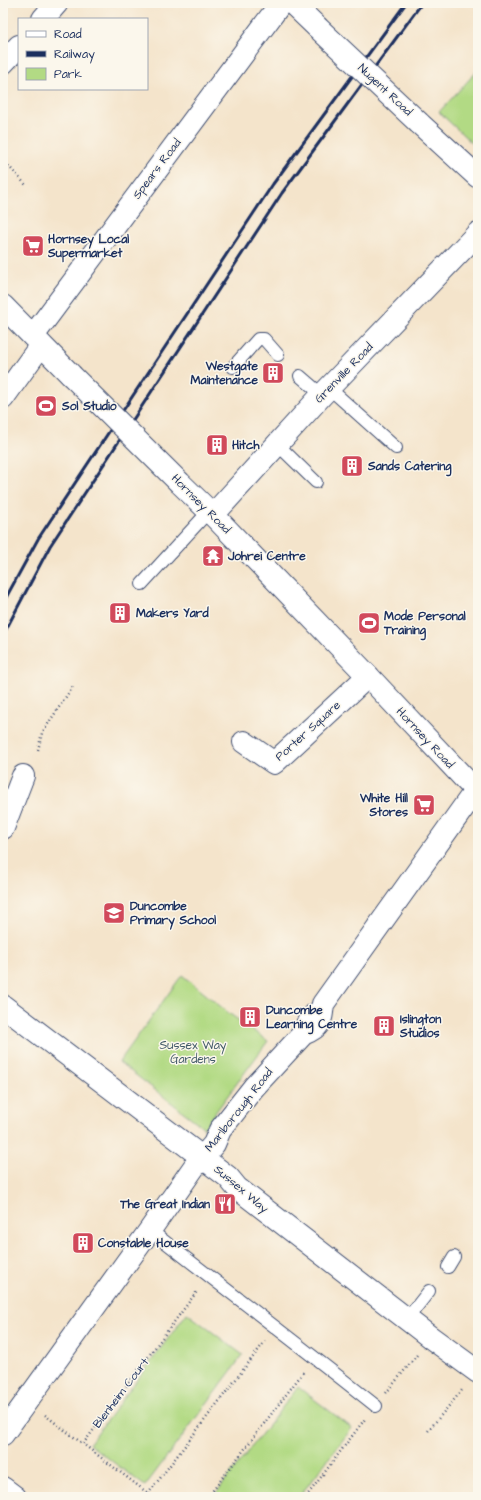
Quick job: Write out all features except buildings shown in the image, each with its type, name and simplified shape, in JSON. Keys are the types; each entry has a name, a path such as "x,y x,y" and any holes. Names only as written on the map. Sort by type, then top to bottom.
{"street":[{"path":"44,18 57,3"},
{"name":"Spears Road","path":"3,398 37,340 280,3"},
{"name":"Nugent Road","path":"292,3 478,177"},
{"path":"3,63 18,47"},
{"name":"Grenville Road","path":"211,513 278,445 326,392 478,233"},
{"name":"Hornsey Road","path":"3,306 211,513 477,790"},
{"name":"Porter Square","path":"244,742 274,763 368,676"},
{"path":"4,824 23,776"},
{"name":"Marlborough Road","path":"3,1434 201,1157 214,1144 220,1130 254,1087 303,1034 313,1030 321,1021 323,1004 477,790"},
{"name":"Sussex Way","path":"3,1006 228,1177 237,1188 477,1372"},
{"path":"3,1488 15,1497"}],"lane":[{"path":"233,367 258,339 264,339 278,355"},
{"path":"300,376 326,392 396,448"},
{"path":"278,445 316,482"},
{"path":"142,584 211,513"},
{"path":"150,1230 208,1277 276,1327 376,1406"},
{"path":"407,1319 428,1291"}],"path":[{"path":"3,160 26,185"},
{"path":"38,750 42,733 73,686"},
{"name":"Blenheim Court","path":"83,1444 208,1277"},
{"path":"148,1494 276,1327"},
{"path":"208,1497 315,1357"},
{"path":"428,1431 477,1372"},
{"path":"27,1401 152,1497"}],"green space":[{"path":"478,70 478,149 439,112"},
{"name":"Sussex Way Gardens","path":"182,975 230,1014 268,1041 204,1128 119,1062"},
{"path":"187,1313 243,1355 145,1486 89,1444"},
{"path":"298,1387 352,1428 299,1497 213,1497"}],"railway":[{"path":"3,603 38,539 273,184 406,3"},
{"path":"3,635 50,546 282,193 422,3"}],"place":[{"name":"Hornsey Local Supermarket","path":"33,246"},
{"name":"Westgate Maintenance","path":"273,373"},
{"name":"Sol Studio","path":"46,406"},
{"name":"Hitch","path":"217,445"},
{"name":"Sands Catering","path":"352,466"},
{"name":"Johrei Centre","path":"213,556"},
{"name":"Makers Yard","path":"120,613"},
{"name":"Mode Personal Training","path":"369,623"},
{"name":"White Hill Stores","path":"424,805"},
{"name":"Duncombe Primary School","path":"114,913"},
{"name":"Duncombe Learning Centre","path":"250,1017"},
{"name":"Islington Studios","path":"384,1026"},
{"name":"The Great Indian","path":"225,1204"},
{"name":"Constable House","path":"83,1243"}]}
